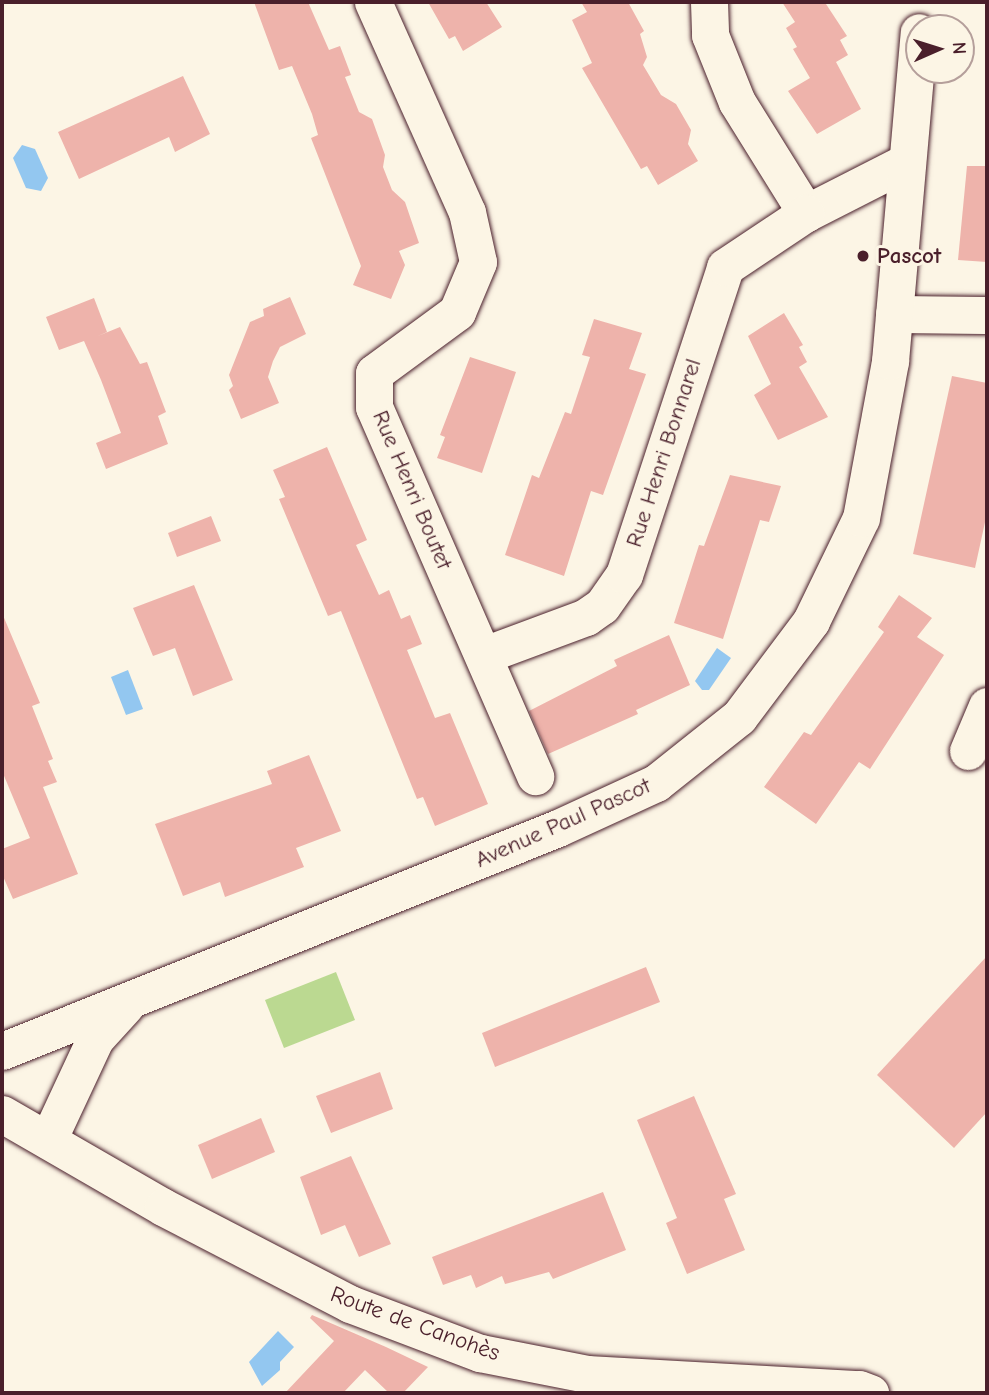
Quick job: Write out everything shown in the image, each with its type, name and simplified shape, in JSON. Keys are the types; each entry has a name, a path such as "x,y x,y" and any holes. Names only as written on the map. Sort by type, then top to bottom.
{"street":[{"name":"Rue Henri Boutet","path":"373,2 467,212 478,262 457,312 374,373 374,407 535,776"},
{"path":"709,2 710,36 737,102 806,213"},
{"name":"Avenue Paul Pascot","path":"2,1051 558,828 656,783 738,717 811,621 861,518 890,361 904,163 913,84"},
{"name":"Rue Henri Bonnarel","path":"484,655 586,617 602,606 624,575 725,267 806,213 904,163"},
{"path":"894,314 987,315"},
{"path":"968,751 987,706"},
{"name":"Avenue Paul Pascot","path":"48,1140 95,1039 129,1002"},
{"name":"Route de Canohès","path":"2,1114 350,1304 480,1353 587,1374 859,1389 870,1393"}],"green space":[{"path":"336,972 355,1020 284,1048 265,1000"}],"water":[{"path":"22,145 35,149 48,178 41,191 26,188 13,158"},
{"path":"717,648 731,658 709,690 702,690 695,681"},
{"path":"128,670 143,709 126,715 111,677"},
{"path":"278,1331 294,1347 280,1362 280,1370 262,1386 249,1362"}],"building":[{"path":"254,2 308,2 329,50 340,46 351,75 345,77 359,112 372,119 385,155 383,167 392,190 405,202 419,243 399,251 405,265 391,299 353,285 361,266 311,138 318,135 312,114 292,66 279,70"},
{"path":"428,2 486,2 502,27 463,51 455,36 449,39"},
{"path":"581,2 628,2 644,31 640,34 647,57 643,65 661,95 676,104 691,130 688,144 698,161 658,185 647,166 641,169 582,68 592,63 572,20 587,12"},
{"path":"782,2 826,4 847,36 840,40 848,55 836,62 861,109 817,134 788,91 810,78 793,49 797,47 786,28 795,22"},
{"path":"183,76 210,134 175,152 169,137 79,179 58,132"},
{"path":"967,166 987,166 987,262 958,260"},
{"path":"290,297 306,334 280,347 273,361 268,377 279,403 241,419 229,390 233,386 229,375 250,322 264,316 263,309"},
{"path":"94,298 107,332 98,336 120,327 140,364 147,362 166,412 158,416 168,444 106,469 96,443 121,433 101,380 84,341 59,350 46,317"},
{"path":"784,313 803,345 799,347 807,362 799,367 828,417 778,440 754,395 771,384 748,336"},
{"path":"594,319 642,333 629,369 646,374 603,495 591,491 564,576 505,555 532,475 539,478 565,412 571,414 590,357 582,355"},
{"path":"470,357 516,372 482,473 437,458 445,437 440,435"},
{"path":"952,376 987,383 987,513 975,568 913,554"},
{"path":"327,447 367,540 356,545 379,595 389,590 401,619 410,615 422,644 407,650 435,718 450,713 488,804 435,826 423,797 417,799 341,611 328,616 279,499 285,497 273,470"},
{"path":"730,475 781,486 769,522 760,520 723,639 674,623 699,545 704,546"},
{"path":"211,516 221,541 177,557 168,533"},
{"path":"194,585 233,680 193,696 175,648 153,656 133,608"},
{"path":"899,595 932,618 917,637 944,655 870,769 859,762 816,824 764,787 804,732 811,735 884,632 878,627"},
{"path":"2,613 40,703 32,706 53,759 48,761 57,782 43,787 78,874 13,899 2,874 2,849 30,838 2,771"},
{"path":"669,635 690,685 636,710 638,714 548,754 529,711 617,666 614,660"},
{"path":"309,755 341,831 296,848 304,867 225,897 220,882 183,896 155,824 272,784 267,771"},
{"path":"987,956 987,1112 954,1148 877,1075"},
{"path":"646,967 660,1002 495,1067 482,1033"},
{"path":"380,1072 393,1109 331,1133 316,1096"},
{"path":"694,1096 736,1194 724,1199 745,1250 687,1274 666,1223 677,1218 637,1120"},
{"path":"261,1118 275,1152 212,1179 198,1145"},
{"path":"351,1156 391,1244 359,1257 345,1225 321,1235 300,1177"},
{"path":"603,1192 626,1250 553,1279 549,1272 505,1284 502,1276 476,1288 471,1275 443,1285 432,1257"},
{"path":"312,1315 428,1367 403,1393 389,1393 365,1370 343,1393 285,1393 334,1341 310,1318"}],"place":[{"name":"Pascot","path":"863,256"}]}
